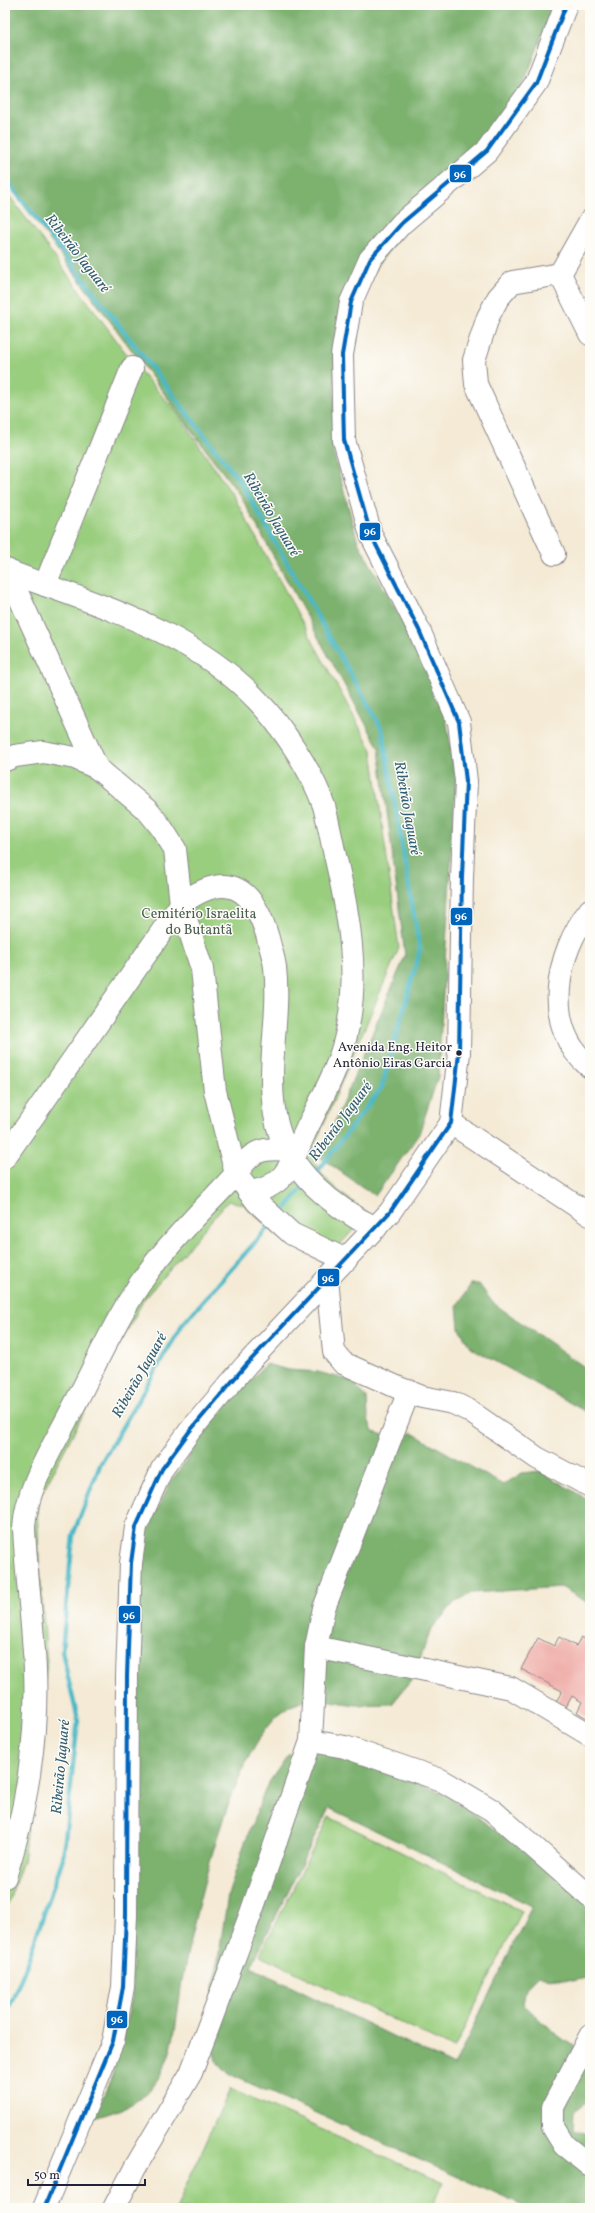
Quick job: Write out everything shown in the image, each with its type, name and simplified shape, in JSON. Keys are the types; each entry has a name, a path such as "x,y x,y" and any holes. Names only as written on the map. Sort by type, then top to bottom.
{"main road":[{"path":"44,2208 113,2041 123,1987 126,1915 127,1676 131,1564 136,1527 162,1469 188,1432 246,1365 390,1212 452,1123 460,1053 462,877 466,781 459,722 419,630 371,535 344,440 342,355 351,302 370,259 402,223 487,151 536,83 566,5"},
{"path":"560,274 590,221"},
{"path":"560,274 590,334"},
{"path":"554,554 476,384 474,360 488,317 498,298 512,282 560,274"},
{"path":"44,585 132,368"},
{"path":"6,570 148,624 204,653 257,700 297,752 323,806 345,898 352,966 352,998 347,1032 337,1065 294,1161 286,1173 276,1183 253,1197"},
{"path":"6,570 97,768"},
{"path":"5,760 15,756 43,752 75,758 97,768 148,811 161,827 174,849 178,864 181,904 202,970 215,1091 236,1174 253,1197 292,1234 346,1260"},
{"path":"5,1157 181,904 209,888 225,885 237,888 245,894 262,919 275,966 277,1002 271,1085 277,1124 294,1161"},
{"path":"590,910 578,925 564,955 558,986 561,1014 569,1045 590,1067"},
{"path":"452,1123 590,1215"},
{"path":"5,1877 23,1802 34,1714 35,1671 24,1528 28,1503 51,1450 129,1300 160,1257 236,1174 244,1161 256,1152 271,1148 294,1161 330,1199 361,1221 376,1228"},
{"path":"327,1279 334,1352 343,1363 422,1397 454,1403 468,1410 537,1458 590,1486"},
{"path":"114,2208 136,2166 191,2073 252,1913 311,1741 316,1647 324,1608 409,1391"},
{"path":"316,1647 512,1688 590,1735"},
{"path":"311,1741 345,1747 441,1780 492,1810 590,1897"},
{"path":"590,2036 553,2107 553,2127 564,2145 590,2166"}],"green space":[{"path":"5,5 554,5 526,78 487,148 423,205 361,288 335,363 333,452 358,542 442,692 456,780 438,1077 419,1134 375,1196 320,1157 405,956 379,748 241,497 5,180"},
{"name":"Cemitério Israelita do Butantã","path":"5,190 134,364 177,413 234,497 372,750 399,948 312,1151 318,1169 325,1178 342,1194 368,1213 324,1263 277,1236 243,1204 228,1201 144,1299 37,1502 39,1560 47,1662 23,1861 5,1912"},
{"path":"471,1284 479,1284 493,1303 590,1371 590,1414 470,1347 459,1328 457,1306"},
{"path":"266,1364 289,1370 318,1372 352,1381 367,1398 368,1419 373,1432 392,1437 412,1433 503,1485 522,1473 540,1471 590,1501 590,1604 561,1587 472,1593 455,1602 430,1631 414,1677 392,1704 358,1705 324,1700 309,1700 291,1706 270,1723 251,1752 234,1789 219,1831 196,1917 182,1981 174,2037 166,2063 152,2087 140,2099 126,2107 94,2118 112,2076 132,1997 137,1593 147,1531 170,1483 218,1415"},
{"path":"311,1747 357,1756 448,1796 526,1852 590,1904 590,1977 573,1981 538,1976 526,1988 523,2004 546,2026 563,2039 580,2049 590,2052 590,2099 575,2111 574,2130 590,2135 590,2208 527,2208 229,2074 216,2060 211,2043 210,2012 228,1895 245,1842 267,1785 288,1755","holes":["329,1808 532,1906 454,2066 251,1967"]},
{"path":"329,1817 522,1911 454,2049 260,1955"},
{"path":"230,2089 443,2183 432,2208 176,2208"}],"building":[{"path":"559,1637 576,1646 581,1637 590,1641 590,1720 577,1712 582,1702 572,1696 565,1709 555,1704 562,1691 521,1669 538,1638 554,1646"}],"waterway":[{"name":"Ribeirão Jaguaré","path":"5,178 242,484 382,729 420,950 382,1087 314,1176"},
{"name":"Ribeirão Jaguaré","path":"280,1215 306,1184"},
{"name":"Ribeirão Jaguaré","path":"5,2017 25,1969 63,1858 78,1720 62,1651 73,1535 100,1465 182,1325 272,1223"}],"transit line":[{"name":"96","path":"44,2208 113,2041 123,1987 126,1915 127,1676 131,1563 136,1527 162,1469 189,1432 246,1365 390,1212 451,1123 459,1053 462,877 466,781 459,722 419,630 371,535 344,440 342,355 351,302 370,259 402,223 487,151 536,83 566,5"}],"place":[{"name":"Avenida Eng. Heitor Antônio Eiras Garcia","path":"459,1053"}]}
